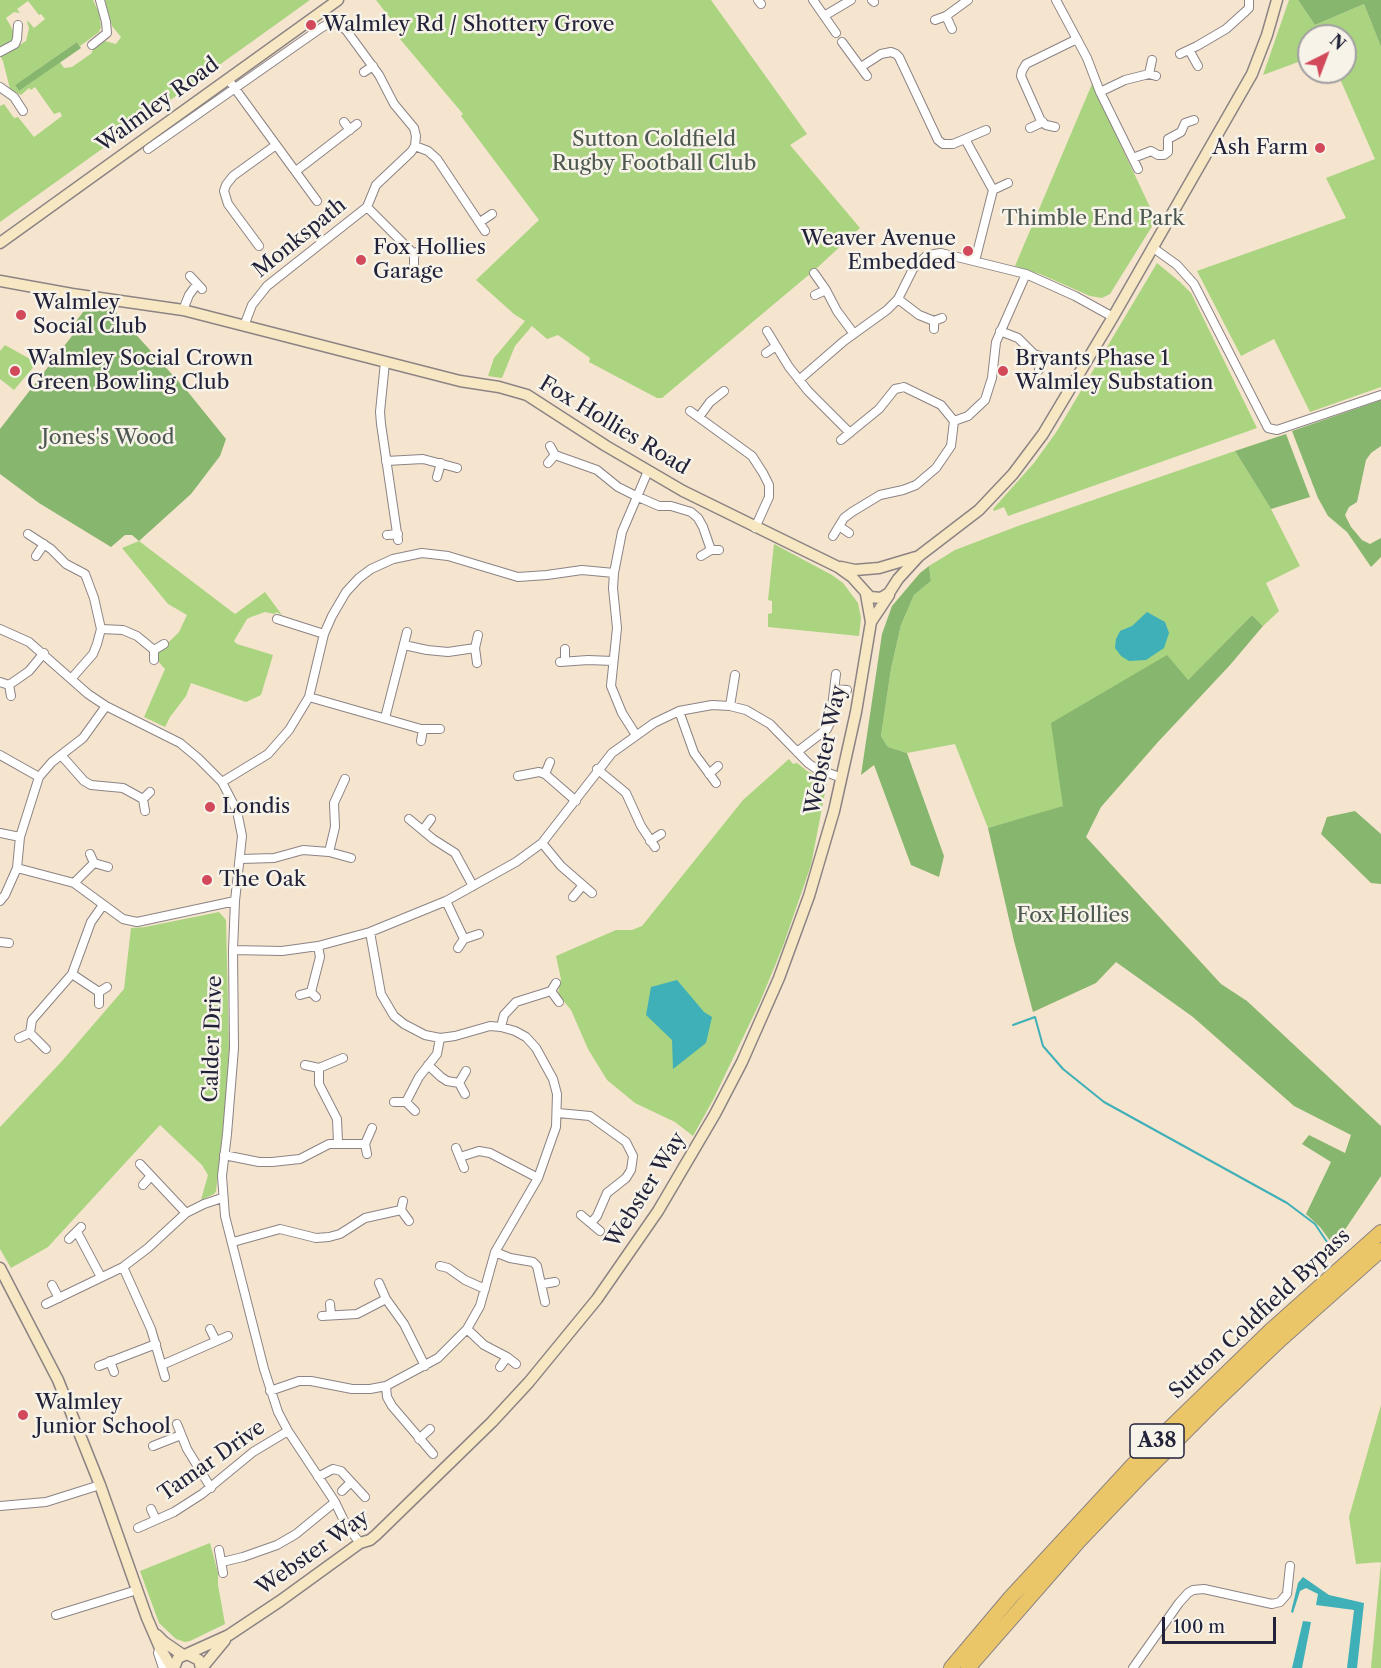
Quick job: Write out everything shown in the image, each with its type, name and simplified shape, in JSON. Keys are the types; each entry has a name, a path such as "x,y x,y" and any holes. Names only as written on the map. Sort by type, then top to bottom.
{"highway":[{"name":"Sutton Coldfield Bypass","path":"951,1668 1010,1598 1143,1454 1270,1331 1381,1232"},
{"name":"Sutton Coldfield Bypass","path":"968,1668 1079,1541 1158,1458 1280,1340 1381,1250"}],"street":[{"path":"100,0 107,33"},
{"name":"Walmley Road","path":"0,243 154,139 228,79 338,0"},
{"path":"813,0 836,33"},
{"path":"824,16 851,0"},
{"path":"935,20 946,16 968,0"},
{"path":"1056,0 1077,39 1138,169"},
{"path":"1180,54 1226,29 1249,8 1249,0"},
{"path":"919,556 979,510 1013,474 1043,434 1113,317 1257,64 1277,0"},
{"path":"946,16 952,29"},
{"path":"148,149 154,139 235,88 328,24 337,24 344,28 373,66 394,104 414,128 416,136 415,146 408,156 376,185 367,207"},
{"path":"0,52 15,44 18,39 18,25"},
{"path":"107,33 116,38"},
{"path":"92,45 107,33"},
{"path":"1055,127 1043,122 1021,76 1022,71 1026,64 1077,39"},
{"path":"842,42 867,76"},
{"path":"1189,50 1198,66"},
{"path":"861,67 881,54 891,52 896,54 938,140 943,144 950,145 986,129"},
{"path":"1100,92 1125,80 1153,75 1152,60"},
{"path":"364,72 373,66"},
{"path":"228,79 296,171 315,191 317,201"},
{"path":"0,87 14,97 23,111"},
{"path":"1133,158 1151,151 1164,155 1168,152 1168,139 1181,132 1185,123 1194,120"},
{"path":"344,122 350,130"},
{"path":"1030,128 1043,122"},
{"path":"296,171 357,124"},
{"path":"965,139 993,190 975,261"},
{"path":"259,246 257,236 228,204 225,198 225,185 233,176 276,145"},
{"path":"415,146 434,155 485,231"},
{"path":"993,190 1008,183"},
{"name":"Monkspath","path":"244,326 252,305 267,286 367,207 418,251 414,264"},
{"path":"480,222 492,214"},
{"path":"1152,247 1177,265 1194,284 1268,428 1277,430 1381,395"},
{"path":"799,380 887,310 897,299 913,268 926,256 941,253 1026,274 1075,296 1113,317"},
{"path":"814,273 854,334"},
{"path":"954,421 968,416 985,400 992,378 996,342 1026,274"},
{"path":"183,310 189,295 200,286 190,276"},
{"name":"Fox Hollies Road","path":"0,281 183,310 460,381 500,387 527,395 648,471 755,528 838,567 852,577 865,592"},
{"path":"815,295 826,290"},
{"path":"897,299 934,325 942,318"},
{"path":"767,331 799,380 850,433"},
{"path":"1000,331 1018,338 1027,350 1042,358 1058,362"},
{"path":"766,353 776,346"},
{"path":"1039,370 1042,358"},
{"path":"385,362 380,412 398,537 387,535"},
{"path":"833,536 848,514 871,500 903,490 927,477 942,461 951,446 954,421 941,405 904,387 895,389 879,409 841,440"},
{"path":"699,417 710,402 724,391"},
{"path":"690,411 752,456 763,473 769,485 770,497 755,528"},
{"path":"550,447 555,455 597,470 618,487 636,496 660,506 671,506 691,512 698,518 715,550 701,556"},
{"path":"548,463 555,455"},
{"path":"386,461 411,459 441,463 457,468"},
{"path":"438,477 441,463"},
{"path":"636,735 612,692 611,680 617,628 614,573 622,532 648,471"},
{"path":"839,526 849,533"},
{"path":"28,534 44,544 66,564 85,574 96,606 101,629 93,654 71,679"},
{"path":"36,556 44,544"},
{"path":"222,782 261,759 277,746 289,730 309,697 324,634 340,601 359,578 382,564 405,555 422,553 437,554 518,576 582,570 614,573"},
{"name":"Fox Hollies Road","path":"838,567 855,570 876,569 919,556"},
{"name":"Webster Way","path":"871,622 891,590 919,556"},
{"path":"876,569 890,574 893,580 891,590 883,598 876,599 865,592 864,578 876,569"},
{"name":"Webster Way","path":"185,1655 229,1635 360,1543 376,1535 492,1422 528,1382 597,1299 664,1202 715,1114 767,1006 809,896 842,778 856,712 871,622 865,592"},
{"path":"286,621 292,613"},
{"path":"277,619 324,634"},
{"name":"Calder Drive","path":"0,629 29,642 106,706 180,743 222,782 237,811 242,836 235,901 233,951 234,1048 222,1198 270,1391 288,1431 335,1502 346,1525 360,1543"},
{"path":"101,629 123,630 136,636 154,650"},
{"path":"385,718 407,632"},
{"path":"477,663 475,648 478,635"},
{"path":"154,650 164,644"},
{"path":"404,645 448,652 475,648"},
{"path":"565,648 563,662 613,661"},
{"path":"154,650 154,660"},
{"path":"9,685 29,671 44,653"},
{"path":"797,752 826,729 830,723 836,674"},
{"path":"730,706 735,675"},
{"path":"0,682 9,685"},
{"path":"9,685 11,696"},
{"path":"835,689 847,690"},
{"path":"309,697 423,729 440,729"},
{"path":"0,901 17,868 20,837 39,777 89,732 106,706"},
{"path":"233,951 282,951 318,946 369,932 446,901 516,862 542,843 576,801 597,769 612,753 661,719 679,711 703,706 730,706 746,710 760,716 770,724 815,768 842,778"},
{"path":"679,711 694,753 716,783"},
{"path":"421,741 423,729"},
{"path":"0,755 39,777"},
{"path":"61,755 84,781 91,785 123,788 142,799 145,811"},
{"path":"545,774 550,762"},
{"path":"709,774 718,766"},
{"path":"597,769 626,793 653,844 661,834"},
{"path":"518,776 539,772 545,774 576,801"},
{"path":"328,852 335,827 333,811 345,779"},
{"path":"142,799 150,792"},
{"path":"410,819 454,853 473,886"},
{"path":"423,830 431,819"},
{"path":"0,833 20,837"},
{"path":"542,843 561,866 592,893"},
{"path":"241,859 274,858 303,850 328,852 351,858"},
{"path":"90,854 94,863"},
{"path":"74,883 94,863"},
{"path":"94,863 108,867"},
{"path":"17,868 74,883 123,919 137,922 235,901"},
{"path":"573,897 583,885"},
{"path":"446,901 464,939"},
{"path":"30,1033 32,1020 72,974 91,922 103,905"},
{"path":"270,1391 298,1381 325,1383 352,1389 386,1386 438,1358 466,1329 480,1306 495,1252 538,1178 552,1142 558,1113 553,1079 543,1058 526,1037 515,1031 490,1026 440,1038 413,1030 394,1016 387,1005 378,982 369,932"},
{"path":"458,948 464,939 479,934"},
{"path":"0,942 9,943"},
{"path":"300,995 313,994 320,957 318,946"},
{"path":"72,974 103,990 99,1005"},
{"path":"501,1027 504,1016 516,1002 551,991 556,983"},
{"path":"551,991 559,1002"},
{"path":"19,1038 30,1033"},
{"path":"30,1033 46,1049"},
{"path":"406,1102 419,1077 437,1054 440,1038"},
{"path":"304,1065 319,1068 343,1058"},
{"path":"428,1065 447,1081 459,1083"},
{"path":"319,1068 319,1084 337,1119 338,1143"},
{"path":"459,1083 466,1071"},
{"path":"459,1083 465,1094"},
{"path":"394,1102 406,1102 415,1111"},
{"path":"558,1113 590,1116 626,1142 633,1156 632,1170 626,1178 607,1193 597,1216 591,1223"},
{"path":"367,1154 365,1144 372,1128"},
{"path":"224,1155 259,1162 300,1159 328,1144 365,1144"},
{"path":"456,1148 464,1168"},
{"path":"460,1157 479,1150 490,1153 538,1178"},
{"path":"140,1164 186,1213"},
{"path":"143,1185 151,1176"},
{"path":"46,1304 123,1267 144,1252 186,1213 204,1203 222,1198"},
{"path":"403,1201 401,1210 409,1221"},
{"path":"233,1242 280,1229 316,1238 329,1238 340,1234 365,1218 401,1210"},
{"path":"581,1215 600,1231"},
{"path":"69,1239 79,1230 101,1277"},
{"path":"495,1252 510,1258 533,1262 543,1284 545,1302"},
{"path":"454,1259 444,1267 465,1281 485,1289"},
{"path":"123,1267 151,1329 165,1377"},
{"path":"0,1268 50,1362 100,1485 152,1630 173,1668"},
{"path":"543,1284 555,1282"},
{"path":"379,1283 386,1299 405,1324 425,1366"},
{"path":"52,1285 59,1298"},
{"path":"330,1304 326,1316 357,1314 386,1299"},
{"path":"210,1329 216,1341"},
{"path":"466,1329 484,1345 516,1364"},
{"path":"162,1365 228,1336"},
{"path":"99,1366 156,1344"},
{"path":"500,1367 507,1357"},
{"path":"110,1361 114,1372"},
{"path":"386,1386 387,1398 433,1454"},
{"path":"177,1424 187,1449 212,1488"},
{"path":"419,1438 430,1429"},
{"name":"Tamar Drive","path":"138,1528 174,1512 212,1488 254,1452 288,1431"},
{"path":"153,1446 181,1435"},
{"path":"318,1477 337,1469 365,1497"},
{"path":"342,1491 351,1482"},
{"path":"0,1506 46,1502 100,1485"},
{"path":"222,1562 277,1545 296,1534 335,1502"},
{"name":"Tamar Drive","path":"151,1509 156,1520"},
{"path":"219,1550 224,1573"},
{"path":"1133,1668 1188,1593 1204,1589 1272,1604 1280,1602 1287,1594 1290,1566"},
{"path":"56,1615 137,1590"},
{"path":"152,1630 164,1642 185,1655 199,1660 202,1668"},
{"name":"Webster Way","path":"202,1668 229,1635"},
{"path":"160,1648 158,1653 163,1668"},
{"path":"173,1668 175,1662 185,1655"}],"green space":[{"path":"0,0 93,0 99,13 101,27 99,32 80,46 77,42 15,85 19,91 60,62 64,68 72,67 105,41 116,44 121,37 112,26 105,0 310,0 0,222 0,106 4,104 14,118 18,117 34,137 62,116 60,112 54,114 35,87 31,90 29,88 21,95 10,89 0,56 26,41 28,21 34,28 45,19 28,1 17,9 20,13 14,12 6,18 14,32 11,44 0,49"},
{"name":"Sutton Coldfield Rugby Football Club","path":"376,0 711,0 807,134 790,145 860,228 817,268 662,398 657,398 589,362 590,358 558,335 547,339 532,326 515,346 502,378 488,376 494,358 525,321 476,280 539,220 461,116 463,114 400,39 404,36"},
{"path":"1289,0 1298,0 1314,24 1297,24 1297,62 1263,75"},
{"path":"1298,0 1381,0 1381,47 1364,4 1314,24"},
{"path":"1364,4 1381,47 1381,387 1310,412 1274,339 1241,356 1197,271 1346,218 1326,178 1375,159 1342,84 1357,84 1357,24 1317,24"},
{"path":"77,42 81,48 19,91 15,85"},
{"name":"Thimble End Park","path":"1092,84 1156,220 1110,294 1102,298 1090,296 1040,274 1015,266"},
{"path":"1157,263 1191,293 1257,428 1008,516 1004,507 994,511 993,509 1034,463 1057,431"},
{"name":"Jones's Wood","path":"89,304 111,307 188,392 226,439 220,456 191,494 139,541 132,535 125,535 111,547 39,503 0,474 0,429 75,332 71,328"},
{"name":"Walmley Social Crown Green Bowling Club","path":"5,345 37,363 14,390 0,379 0,351"},
{"path":"1381,400 1381,446 1366,460 1357,502 1349,507 1345,515 1362,540 1370,544 1381,538 1381,557 1371,567 1347,532 1328,516 1318,498 1292,431"},
{"path":"1286,434 1310,497 1271,509 1235,451"},
{"path":"1235,451 1271,509 1300,566 1266,583 1279,611 1263,626 1252,615 1063,807 988,828 955,744 907,753 888,747 881,736 891,669 901,625 914,595 931,581 929,566 955,550 1018,526"},
{"path":"139,541 235,614 265,592 282,615 276,612 275,614 265,612 247,619 234,641 237,644 273,655 261,695 246,702 191,683 186,696 165,727 144,717 165,669 156,659 158,653 179,632 187,615 168,604 122,548"},
{"path":"774,544 843,583 858,603 861,618 859,636 768,627 768,614 772,613 772,601 768,600"},
{"path":"929,566 931,581 914,595 901,625 891,669 881,736 888,747 907,753 944,856 939,877 911,865 874,765 861,775 882,634 892,606 920,573"},
{"name":"Fox Hollies","path":"1252,615 1263,626 1101,807 1086,837 1221,984 1247,1001 1381,1126 1381,1176 1334,1246 1320,1227 1306,1214 1331,1162 1302,1144 1309,1135 1345,1153 1351,1135 1294,1106 1193,1017 1116,962 1096,983 1033,1012 988,828 1063,806 1051,723 1167,655 1188,680"},
{"path":"789,759 793,764 797,763 827,782 811,865 783,946 760,1002 693,1136 675,1122 635,1103 607,1080 588,1049 571,1010 558,994 561,979 556,956 616,930 632,930 642,926 743,800"},
{"path":"1355,811 1381,834 1381,884 1371,883 1321,834 1327,817"},
{"path":"219,912 226,920 229,1049 216,1191 201,1200 208,1175 202,1165 160,1125 48,1247 11,1268 0,1249 0,1127 62,1061 124,989 131,928"},
{"path":"1381,1405 1381,1562 1356,1564 1349,1517"},
{"path":"210,1543 218,1573 225,1624 185,1642 176,1639 159,1623 140,1571"},
{"path":"1381,1562 1381,1668 1371,1668"}],"water":[{"path":"1147,612 1165,622 1169,633 1164,648 1146,660 1129,661 1115,648 1116,639 1120,631 1132,626"},
{"path":"677,980 704,1012 712,1017 706,1043 673,1069 672,1040 646,1015 651,987"},
{"path":"1303,1577 1329,1595 1364,1603 1357,1668 1347,1668 1354,1610 1316,1605 1318,1594 1306,1588 1300,1591 1293,1613 1291,1612 1298,1583"},
{"path":"1303,1621 1311,1622 1302,1668 1292,1668"}],"waterway":[{"path":"1013,1025 1035,1017 1043,1046 1063,1069 1104,1102 1287,1203 1315,1224 1331,1248"}],"place":[{"name":"Walmley Rd / Shottery Grove","path":"311,25"},
{"name":"Ash Farm","path":"1320,148"},
{"name":"Weaver Avenue Embedded","path":"968,251"},
{"name":"Fox Hollies Garage","path":"361,260"},
{"name":"Walmley Social Club","path":"21,315"},
{"name":"Walmley Social Crown Green Bowling Club","path":"15,371"},
{"name":"Bryants Phase 1 Walmley Substation","path":"1003,371"},
{"name":"Londis","path":"210,807"},
{"name":"The Oak","path":"207,880"},
{"name":"Walmley Junior School","path":"23,1415"}]}
